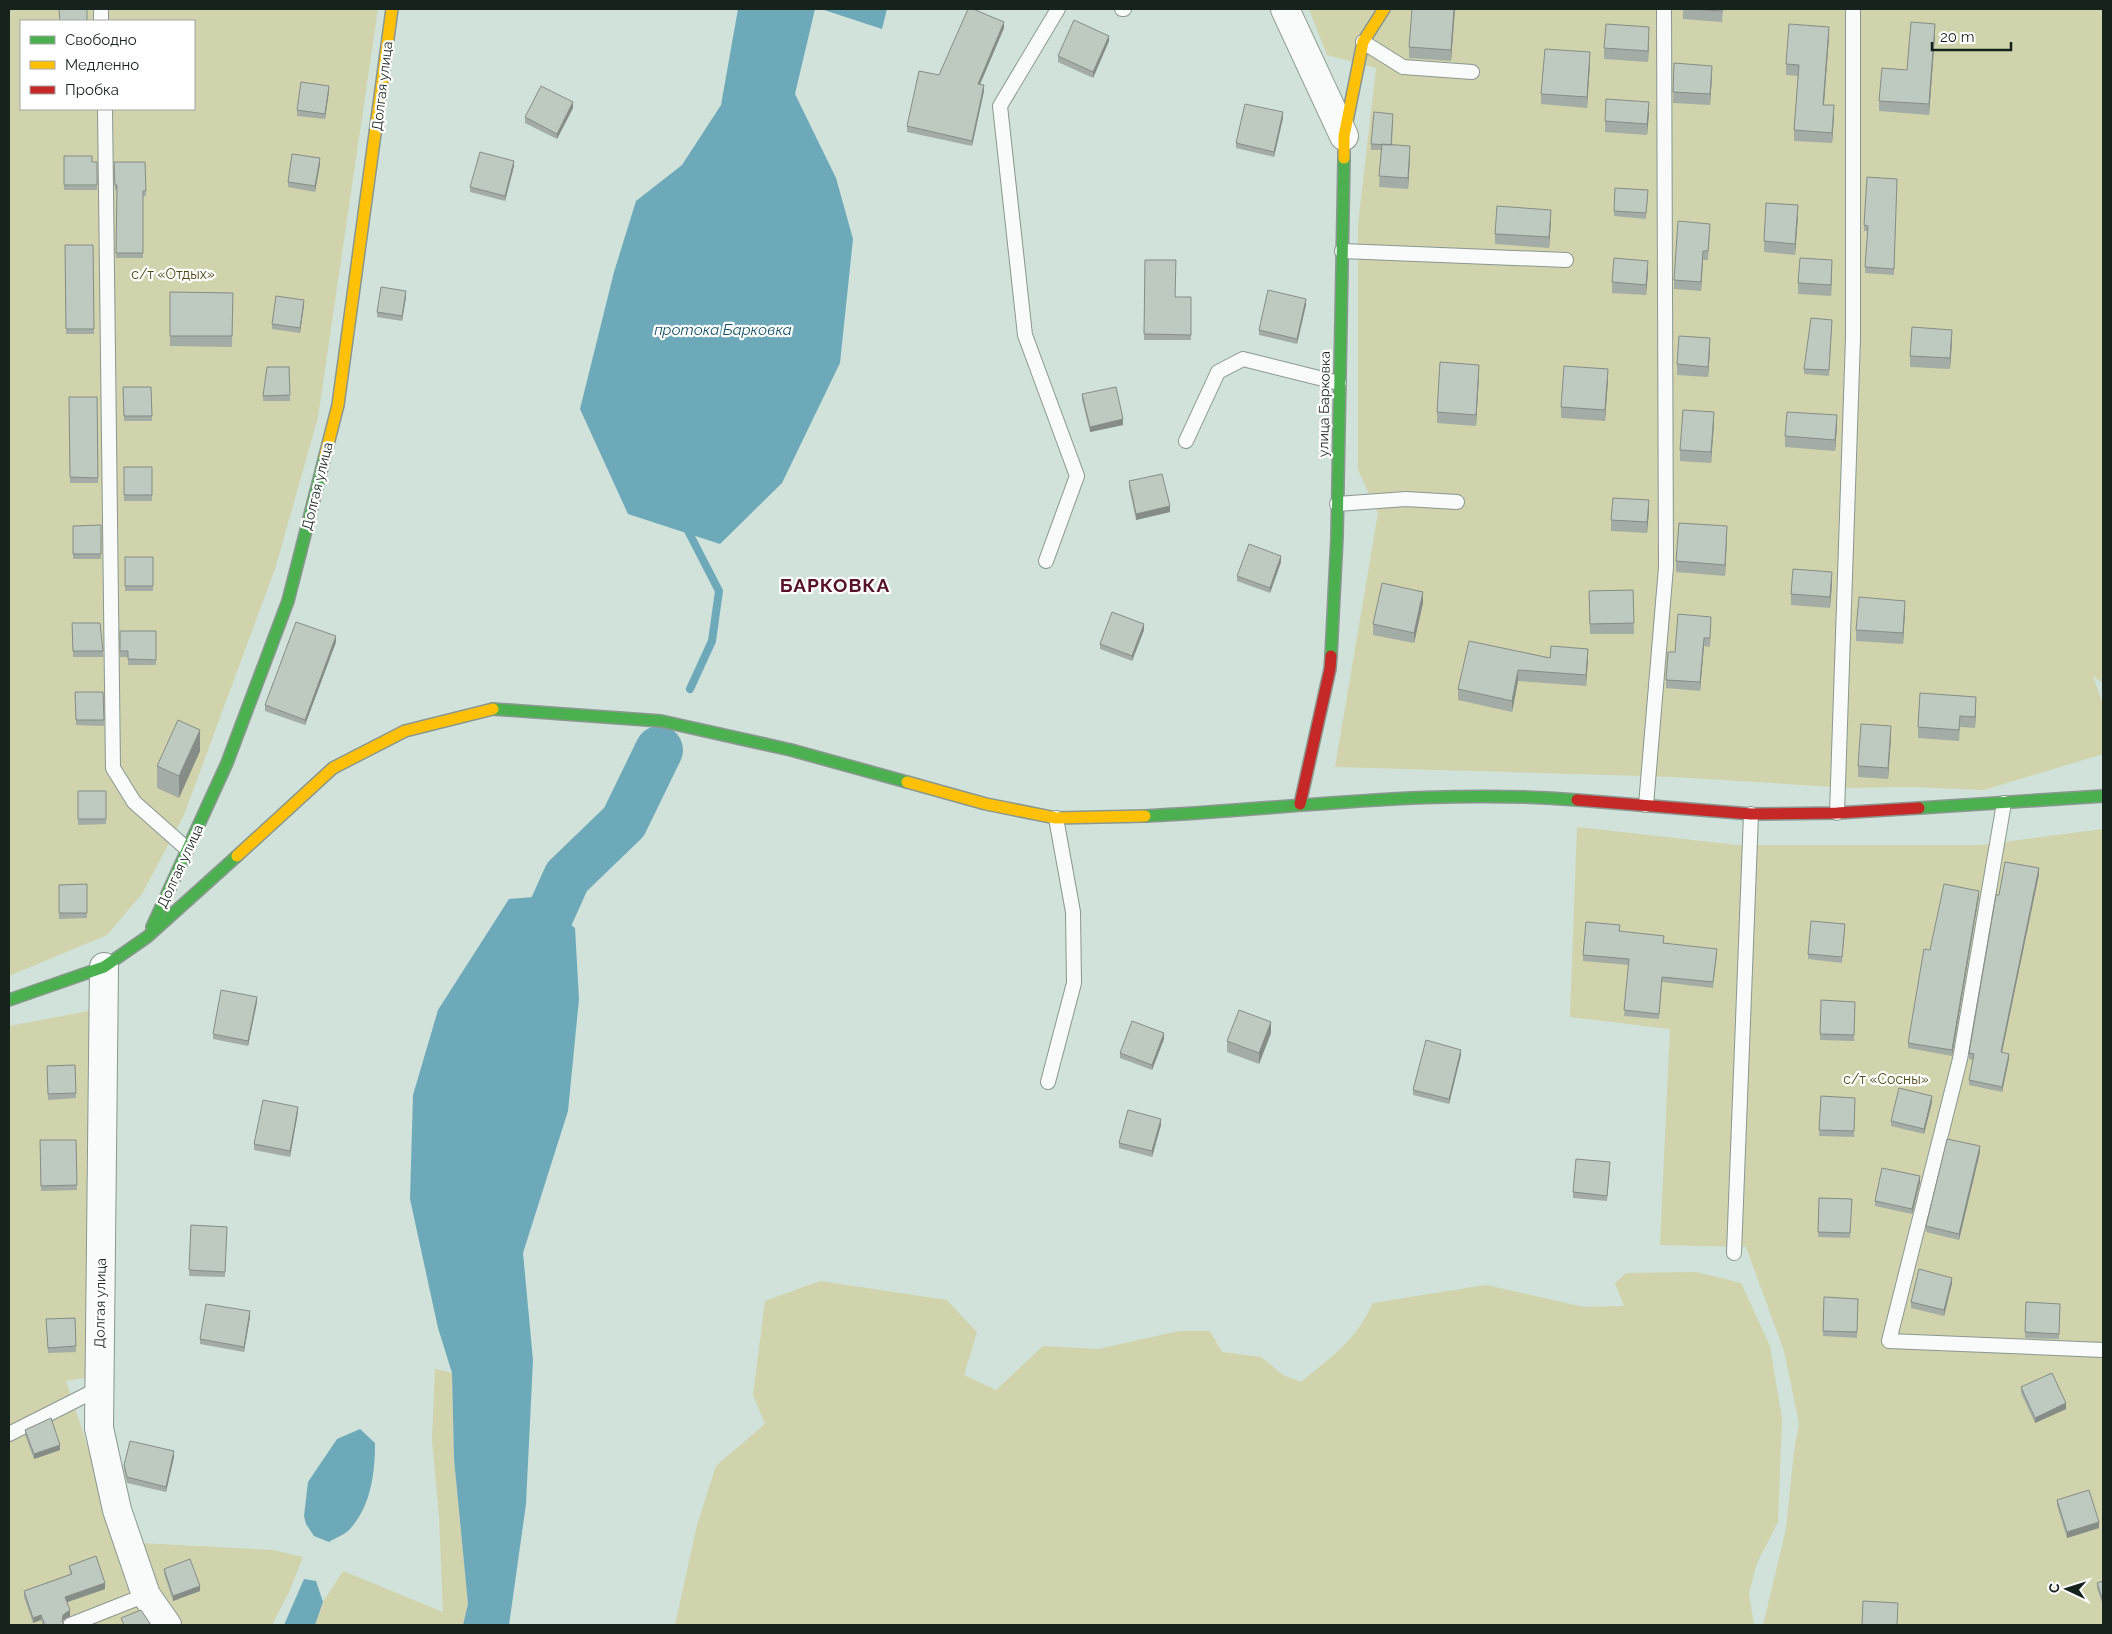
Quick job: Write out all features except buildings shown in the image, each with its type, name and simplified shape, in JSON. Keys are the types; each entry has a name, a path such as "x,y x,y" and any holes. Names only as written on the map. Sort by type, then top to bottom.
{"main road":[{"name":"Долгая улица","path":"147,937 227,763 288,601 338,405 392,9"},
{"name":"улица Барковка","path":"1300,804 1330,669 1337,504 1344,136 1363,42 1384,9"},
{"path":"9,1000 104,967 147,937 333,768 405,731 494,709 661,721 791,750 986,804 1056,818 1195,814 1300,804 1517,795 1750,814 1837,813 2103,796"}],"street":[{"path":"1285,9 1344,136"},
{"name":"Долгая улица","path":"104,967 99,1428 117,1510 146,1596 166,1625"}],"lane":[{"path":"1046,561 1077,476 1024,335 1000,106 1058,9"},
{"path":"1646,805 1666,567 1664,9"},
{"path":"1837,813 1853,338 1852,9"},
{"path":"1363,42 1403,67 1472,72"},
{"path":"105,110 113,768 134,802 187,849"},
{"path":"1342,251 1566,260"},
{"path":"1186,441 1218,372 1243,359 1339,383"},
{"path":"1337,504 1406,499 1457,502"},
{"path":"2004,803 1960,1059 1889,1341 2103,1350"},
{"path":"1734,1253 1750,814"},
{"path":"1048,1082 1074,984 1074,912 1056,818"},
{"path":"9,1434 98,1389"},
{"path":"70,1625 146,1596"}],"green space":[{"name":"с/т «Отдых»","path":"9,9 378,9 318,417 276,566 184,815 142,894 107,935 9,976"},
{"path":"1309,9 2103,9 2103,683 2093,676 2103,704 2103,754 1984,790 1911,787 1850,788 1675,777 1335,767 1378,513 1358,470 1358,225 1376,68 1327,55"},
{"name":"с/т «Сосны»","path":"1577,827 1737,845 1981,845 2103,829 2103,1625 1763,1625 1786,1529 1794,1451 1799,1423 1784,1351 1746,1247 1660,1245 1670,1029 1570,1017"},
{"path":"99,1009 90,1377 66,1381 122,1550 139,1543 273,1550 303,1557 289,1592 272,1625 9,1625 9,1026"},
{"path":"1696,1272 1741,1283 1770,1346 1782,1419 1778,1522 1757,1563 1749,1593 1754,1625 675,1625 697,1525 716,1466 765,1424 753,1395 765,1301 820,1281 947,1300 977,1332 964,1375 996,1390 1043,1346 1098,1349 1179,1331 1210,1331 1222,1352 1261,1357 1283,1375 1301,1382 1333,1356 1351,1338 1373,1303 1486,1285 1584,1307 1624,1306 1615,1283 1626,1273"},
{"path":"435,1369 452,1373 454,1459 468,1604 463,1625 315,1625 323,1602 343,1571 443,1612 439,1516 432,1440"}],"water":[{"name":"протока Барковка","path":"738,9 815,9 795,94 836,178 853,239 840,363 782,483 720,544 628,514 580,409 614,272 636,201 682,165 721,105"},
{"path":"821,9 887,9 882,29"},
{"path":"533,897 575,928 579,999 568,1111 523,1253 533,1360 526,1504 509,1625 463,1625 468,1604 454,1459 452,1373 438,1328 410,1199 413,1095 438,1010 509,899"},
{"path":"360,1429 375,1443 373,1478 367,1500 356,1521 347,1532 329,1542 314,1536 306,1524 304,1516 308,1482 337,1439"},
{"path":"304,1579 316,1581 323,1602 315,1625 284,1625"}],"waterway":[{"path":"685,525 719,591 712,641 690,689"},
{"path":"530,972 544,928 567,877 624,822 659,750"}],"traffic: fast":[{"path":"1331,656 1337,537 1344,158"},
{"path":"152,927 227,763 288,601 325,456"},
{"path":"493,709 661,721 791,750 907,782"},
{"path":"1145,816 1415,798 1469,796 1577,800"},
{"path":"1919,808 2103,796"},
{"path":"9,1000 104,967 147,937 237,856"}],"traffic: slow":[{"path":"325,456 338,405 392,9"},
{"path":"1344,158 1344,136 1363,42 1384,9"},
{"path":"237,856 333,768 405,731 493,709"},
{"path":"907,782 986,804 1056,818 1145,816"}],"traffic: jam":[{"path":"1300,804 1330,669 1331,656"},
{"path":"1577,800 1751,814 1837,813 1919,808"}],"district":[{"name":"БАРКОВКА","path":"835,585"}]}
